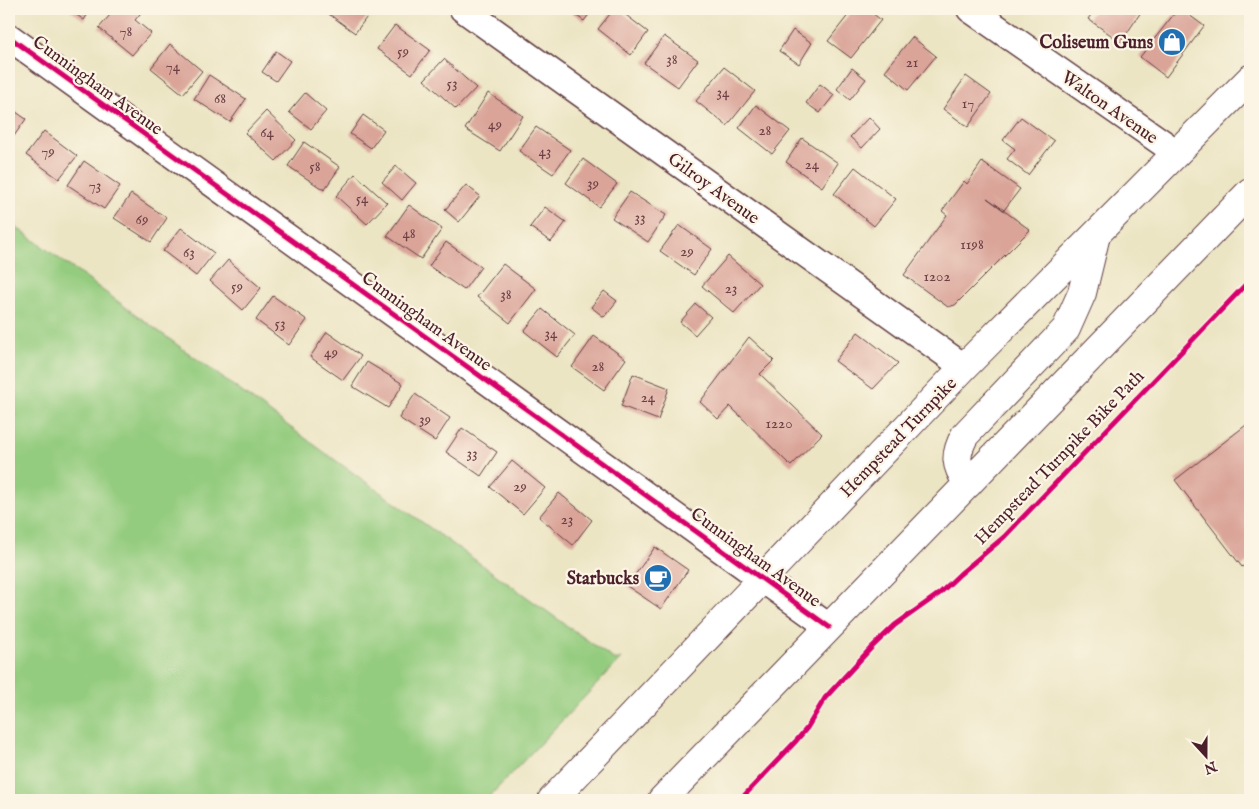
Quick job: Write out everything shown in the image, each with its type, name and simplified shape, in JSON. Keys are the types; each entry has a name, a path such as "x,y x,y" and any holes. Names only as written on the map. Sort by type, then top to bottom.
{"main road":[{"name":"Hempstead Turnpike","path":"552,800 964,367 1250,79"},
{"path":"662,800 1250,192"},
{"path":"968,484 960,472 957,460 959,446 965,435 1066,329 1082,293 1096,235"}],"street":[{"name":"Gilroy Avenue","path":"463,9 964,367"},
{"name":"Walton Avenue","path":"970,9 1177,154"},
{"name":"Cunningham Avenue","path":"9,37 829,627"}],"green space":[{"path":"9,222 324,452 615,660 621,659 486,800 9,800"}],"building":[{"path":"68,9 91,9 84,20"},
{"path":"115,9 144,9 135,20 151,33 132,55 99,28"},
{"path":"322,9 370,9 372,10 355,33"},
{"path":"567,9 593,9 584,21"},
{"path":"614,9 618,9 648,32 631,55 598,29"},
{"path":"853,9 867,9 881,20 851,58 828,41"},
{"path":"1095,9 1143,9 1121,42 1088,19"},
{"name":"Coliseum Guns","path":"1178,9 1181,9 1204,26 1166,77 1140,57"},
{"path":"395,25 430,50 412,74 377,49"},
{"path":"793,30 812,43 799,64 779,51"},
{"path":"664,36 698,60 678,87 644,63"},
{"path":"912,37 936,56 908,90 885,71"},
{"path":"170,44 202,71 183,94 151,68"},
{"path":"276,51 290,61 276,81 262,72"},
{"path":"444,59 476,88 456,109 424,80"},
{"path":"724,67 755,91 727,126 696,101"},
{"path":"852,68 866,79 850,100 837,89"},
{"path":"209,75 246,99 230,122 194,99"},
{"path":"966,76 991,94 968,127 943,109"},
{"path":"820,84 834,95 820,113 806,103"},
{"path":"305,93 326,111 311,129 289,112"},
{"path":"488,93 523,116 500,151 465,129"},
{"path":"756,105 790,131 772,154 739,128"},
{"path":"9,107 26,119 9,143"},
{"path":"266,111 296,140 276,161 245,133"},
{"path":"363,115 384,130 371,148 350,134"},
{"path":"869,117 880,129 862,148 850,137"},
{"path":"1021,117 1054,141 1028,175 1007,159 1015,149 1003,140"},
{"path":"536,127 570,150 553,174 519,151"},
{"path":"44,131 77,156 59,179 26,155"},
{"path":"802,138 838,163 822,187 786,162"},
{"path":"304,142 340,167 324,190 288,166"},
{"path":"583,159 617,184 599,207 566,183"},
{"path":"84,161 120,186 104,209 68,185"},
{"path":"982,162 1020,189 1004,210 987,198 1030,230 955,305 948,307 904,275 947,215 942,211 964,181 967,184"},
{"path":"396,166 416,183 402,200 382,182"},
{"path":"855,167 896,199 874,226 834,194"},
{"path":"355,174 387,203 367,224 336,196"},
{"path":"466,185 480,196 459,222 445,210"},
{"path":"630,192 666,215 648,242 612,218"},
{"path":"131,194 167,218 151,242 114,218"},
{"path":"409,205 442,229 421,259 387,236"},
{"path":"545,207 566,222 551,242 530,227"},
{"path":"679,225 712,249 694,275 660,251"},
{"path":"181,228 214,253 196,276 163,251"},
{"path":"446,242 481,267 464,290 429,266"},
{"path":"728,256 760,284 734,313 702,286"},
{"path":"228,260 261,288 243,310 210,281"},
{"path":"503,264 536,289 510,323 477,297"},
{"path":"604,291 617,301 604,317 591,307"},
{"path":"273,296 307,320 289,345 256,320"},
{"path":"696,304 711,317 695,335 680,322"},
{"path":"542,309 575,335 557,357 524,331"},
{"path":"327,332 361,356 343,380 310,357"},
{"path":"858,332 898,363 873,389 835,361"},
{"path":"594,336 626,359 604,390 572,367"},
{"path":"749,337 774,360 760,374 822,434 791,466 730,406 718,419 700,402"},
{"path":"367,362 403,384 388,408 352,386"},
{"path":"633,374 669,388 658,420 621,406"},
{"path":"415,394 450,418 435,441 399,418"},
{"path":"1250,422 1250,560 1242,567 1175,480"},
{"path":"462,428 497,452 481,476 446,452"},
{"path":"512,461 545,488 523,514 490,487"},
{"path":"559,493 592,520 573,545 539,517"},
{"name":"Starbucks","path":"655,547 688,570 661,609 627,586"}],"cycle path":[{"path":"9,37 829,627"},
{"name":"Hempstead Turnpike Bike Path","path":"740,800 796,741 807,728 825,698 872,647 895,625 940,593 1004,537 1250,280"}],"place":[{"name":"Coliseum Guns","path":"1172,42"},
{"name":"Starbucks","path":"658,578"}]}
